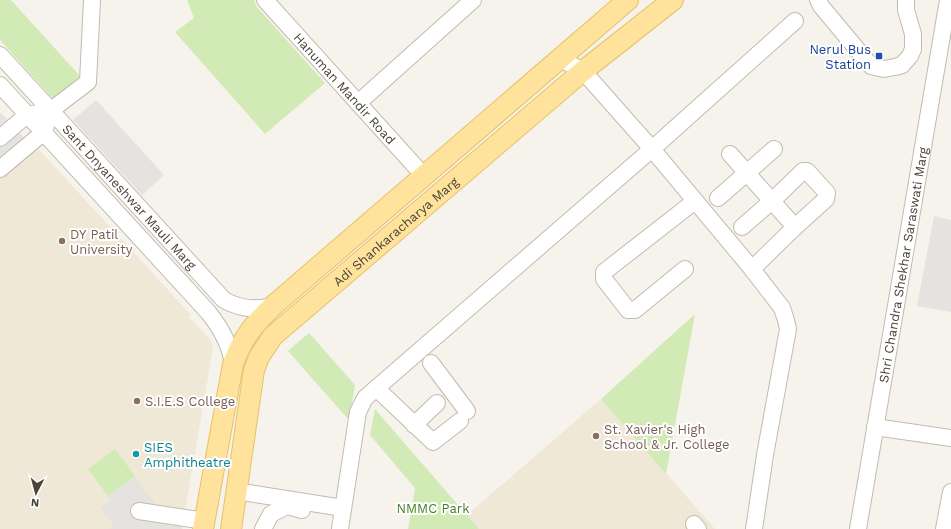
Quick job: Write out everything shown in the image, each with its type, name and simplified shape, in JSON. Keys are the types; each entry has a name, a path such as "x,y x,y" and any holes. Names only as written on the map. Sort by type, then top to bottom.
{"main road":[{"name":"Adi Shankaracharya Marg","path":"204,525 233,364 238,348 247,333 274,305 628,0"},
{"name":"Adi Shankaracharya Marg","path":"231,529 254,370 259,357 270,341 289,322 583,72 673,0"}],"street":[{"path":"0,138 27,115 50,111 88,82 92,0"},
{"name":"Hanuman Mandir Road","path":"265,0 424,176"},
{"path":"358,103 473,0"},
{"path":"818,0 821,6 871,66 884,69 895,68 902,65 910,56 913,34 906,10 906,0"},
{"name":"Shri Chandra Shekhar Saraswati Marg","path":"858,529 948,0"},
{"path":"340,529 336,507 358,412 364,398 652,149 795,21"},
{"name":"Sant Dnyaneshwar Mauli Marg","path":"0,55 224,300 238,307 246,308 256,309 274,305"},
{"path":"561,59 583,72 652,149 752,269 782,308 788,330 765,455 754,529"},
{"name":"Sant Dnyaneshwar Mauli Marg","path":"0,85 214,319 229,345 233,364"},
{"path":"0,169 44,132 50,111"},
{"path":"718,198 774,149"},
{"path":"730,154 795,227"},
{"path":"742,227 803,171 807,170 827,193 826,199 752,269"},
{"path":"685,269 635,310 628,310 604,279 604,272 695,201"},
{"path":"376,388 433,442 464,416 430,363"},
{"path":"414,425 437,403"},
{"path":"875,427 951,438"},
{"path":"236,491 336,507"},
{"path":"944,529 951,492"},
{"path":"262,529 271,514 287,506 322,515 336,507"},
{"path":"140,511 204,525"}],"shaded area":[{"path":"96,100 164,175 142,195 73,120"},
{"path":"0,112 30,144 0,169"},
{"path":"33,143 191,315 189,317 212,343 213,348 182,529 0,529 0,168"},
{"path":"934,216 951,220 951,312 917,306"},
{"name":"St. Xavier's High School & Jr. College","path":"601,399 715,529 479,529 467,515"},
{"path":"135,476 155,504 185,509 182,529 110,529 114,526 101,508 111,500 108,496"}],"green space":[{"path":"0,0 11,0 80,76 54,100 0,40"},
{"path":"187,0 254,0 256,6 325,83 265,134 175,32 194,18"},
{"path":"695,314 666,474 601,399"},
{"path":"309,333 355,385 349,420 288,351"},
{"name":"NMMC Park","path":"375,409 479,529 408,529 415,488 370,435"},
{"path":"115,449 135,476 108,496 88,469"}],"place":[{"name":"Nerul Bus Station","path":"879,56"},
{"name":"DY Patil University","path":"62,241"},
{"name":"S.I.E.S College","path":"137,401"},
{"name":"St. Xavier's High School & Jr. College","path":"596,436"},
{"name":"SIES Amphitheatre","path":"136,454"}]}
